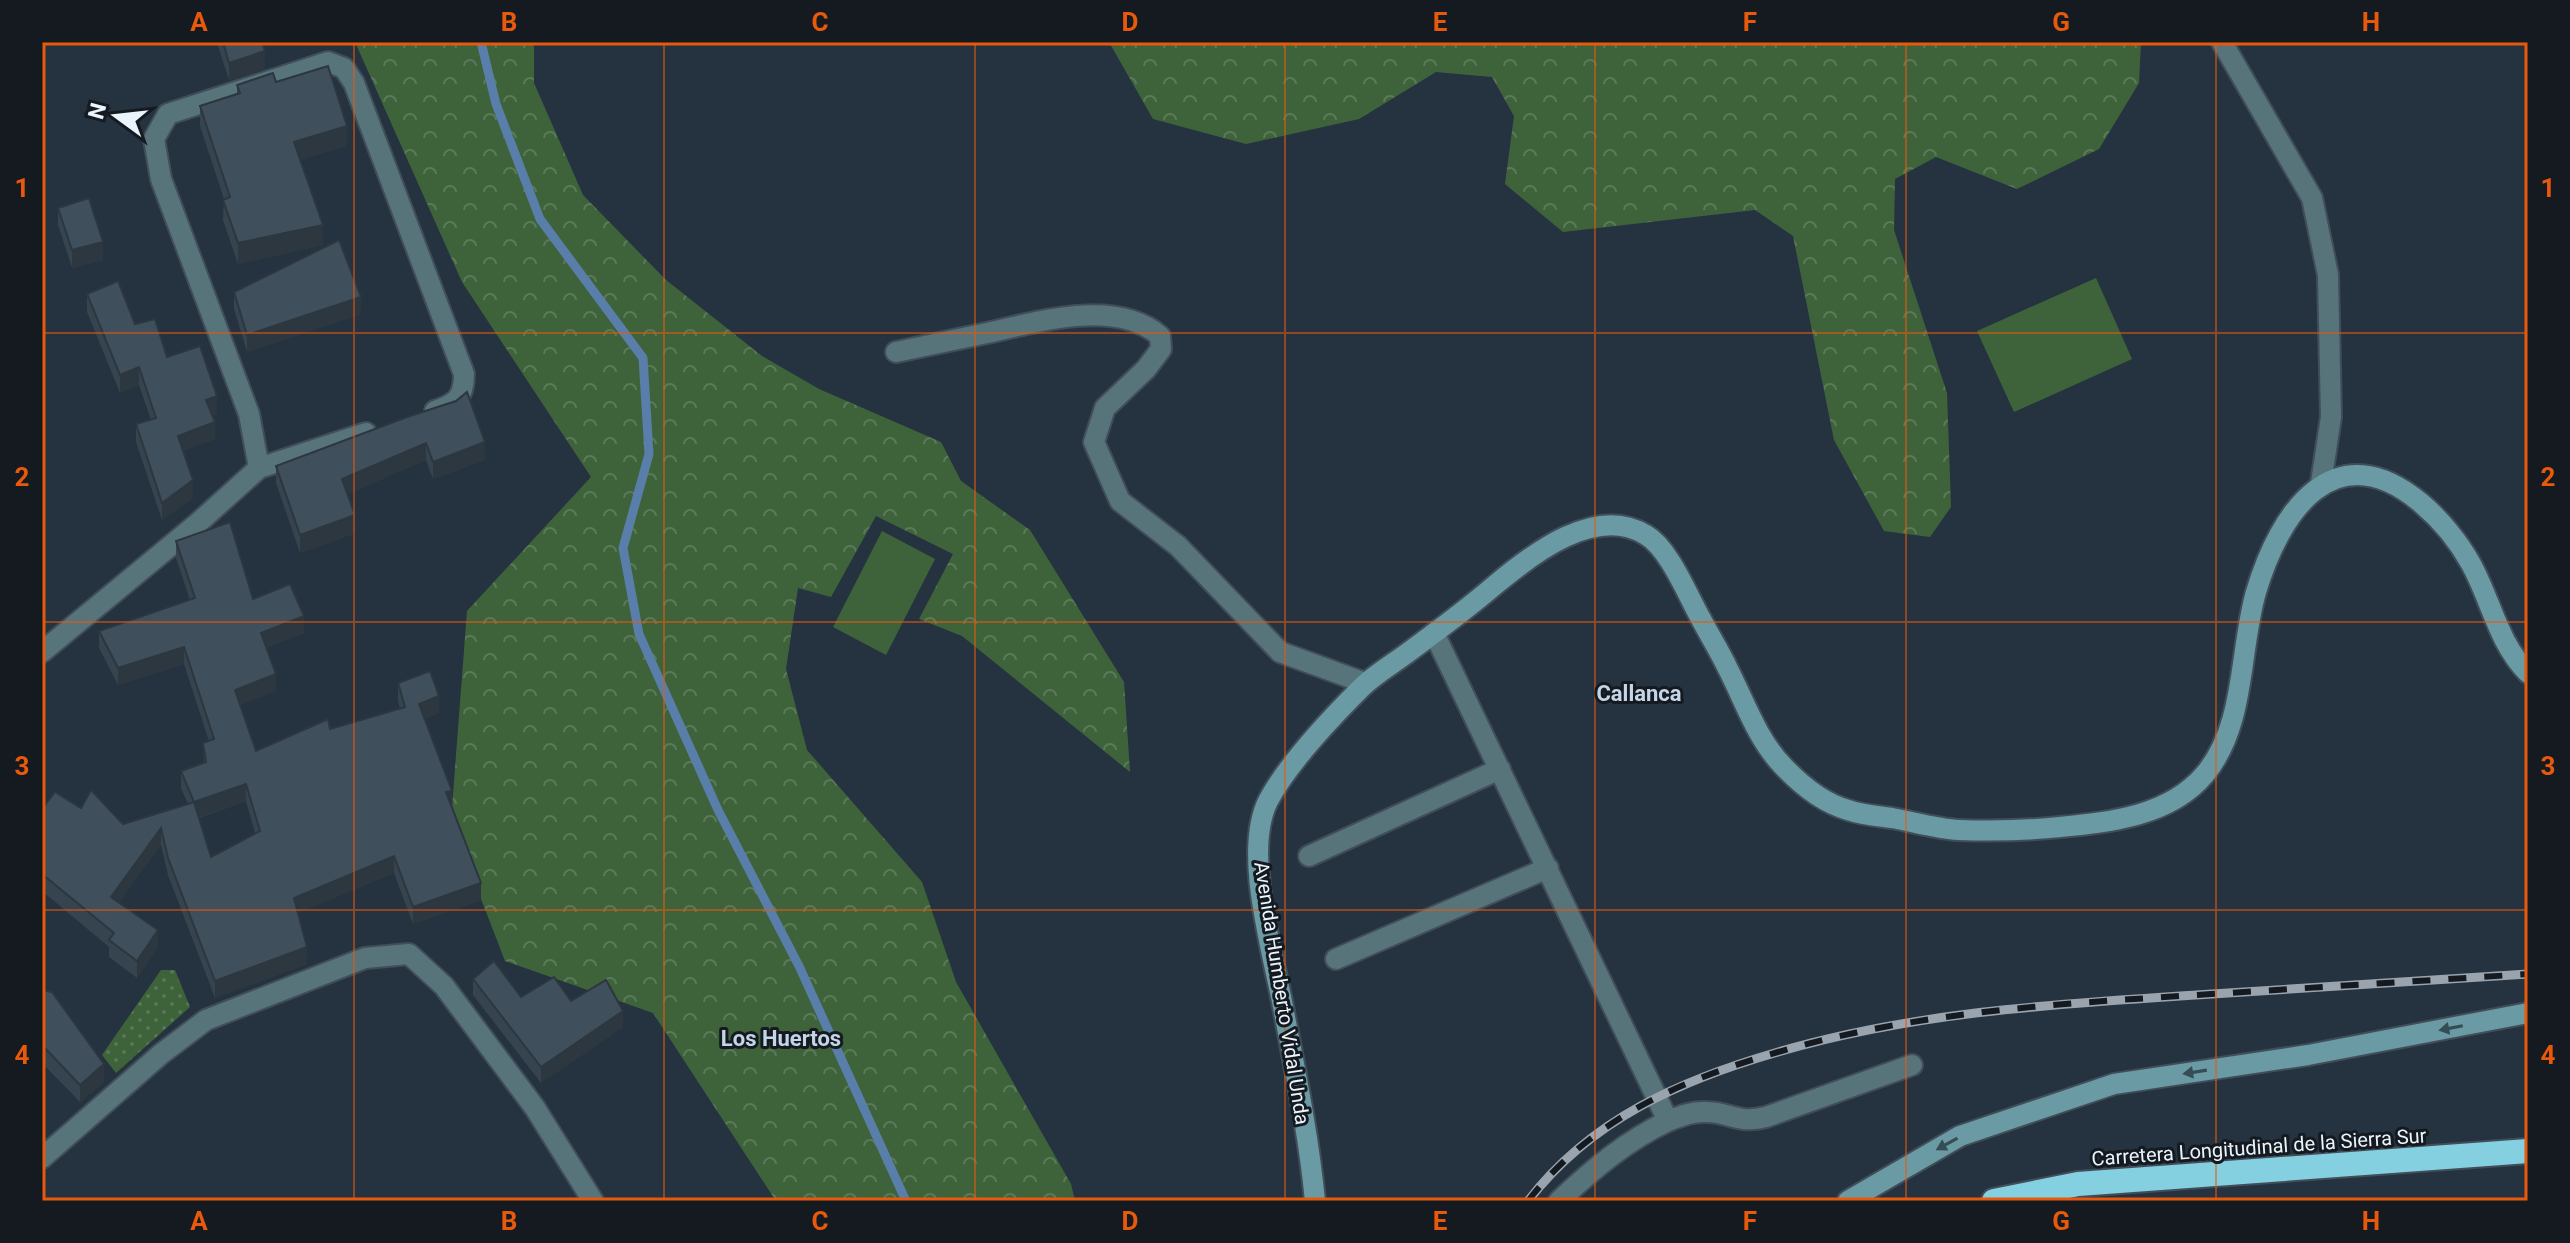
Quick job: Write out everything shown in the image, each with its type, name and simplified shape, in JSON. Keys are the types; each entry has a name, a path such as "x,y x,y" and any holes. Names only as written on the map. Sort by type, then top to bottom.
{"highway":[{"name":"Carretera Longitudinal de la Sierra Sur","path":"1994,1201 2078,1184 2528,1151"}],"main road":[{"path":"2321,483 2345,475 2370,476 2388,481 2417,499 2435,515 2471,564 2507,646 2528,673"},
{"name":"Avenida Humberto Vidal Unda","path":"1315,1201 1259,874 1260,829 1267,803 1303,751 1365,683 1523,562 1578,530 1604,525 1647,535 1667,558 1729,670 1752,722 1780,764 1815,794 1846,810 1956,830 2057,827 2139,816 2175,800 2202,778 2222,749 2234,710 2257,590 2274,546 2290,516 2321,483"},
{"path":"1848,1201 1960,1136 2114,1084 2308,1055 2528,1013"}],"street":[{"path":"2222,42 2312,198 2328,275 2331,417 2321,483"},
{"path":"259,468 249,414 161,179 154,139 168,114 328,62 344,68 354,83 464,374 464,390 452,406 422,415"},
{"path":"896,352 1061,317 1107,316 1148,325 1160,336 1161,349 1146,369 1105,408 1094,442 1120,501 1178,546 1280,652 1365,683"},
{"path":"42,652 198,523 259,468 378,430"},
{"path":"1434,633 1668,1121"},
{"path":"1309,856 1500,769"},
{"path":"1336,959 1548,868"},
{"path":"42,1158 161,1054 206,1020 365,958 409,954 444,986 535,1108 593,1201"},
{"path":"1559,1201 1618,1150 1645,1132 1688,1113 1708,1112 1752,1121 1912,1065"}],"green space":[{"path":"355,42 534,42 534,83 583,195 666,280 762,356 819,389 941,442 961,481 1030,530 1124,682 1130,772 962,636 919,619 953,554 876,516 831,597 798,588 786,669 807,750 922,882 956,982 1071,1184 1075,1201 776,1201 653,1013 505,961 451,821 467,611 591,477 462,282"},
{"path":"1109,42 2141,42 2139,83 2099,149 2017,189 1936,157 1895,179 1894,230 1947,393 1951,507 1930,537 1884,531 1834,440 1793,236 1755,210 1563,232 1505,184 1514,116 1492,77 1436,72 1359,119 1246,144 1153,119"},
{"path":"2096,278 2132,359 2014,412 1977,331"},
{"path":"882,531 935,559 886,655 833,627"},
{"path":"161,970 175,970 190,1007 116,1073 102,1055"}],"building":[{"path":"223,42 262,42 265,51 229,63"},
{"path":"328,66 347,126 294,142 323,225 238,243 223,200 230,197 200,106 240,93 237,85 273,73 276,82"},
{"path":"89,198 103,242 72,250 58,208"},
{"path":"339,240 361,297 247,335 234,292"},
{"path":"118,281 135,324 155,319 167,357 200,346 217,396 206,400 215,422 178,436 193,480 162,503 136,424 156,418 139,367 120,375 87,294"},
{"path":"467,392 485,442 433,462 426,443 342,479 355,515 300,535 276,466 456,401"},
{"path":"230,522 253,599 290,584 304,616 261,633 276,674 235,690 256,751 328,719 330,729 405,707 398,683 430,671 439,696 419,704 452,791 446,792 481,883 413,907 394,856 294,898 307,947 215,981 168,858 161,828 111,897 158,930 137,961 109,940 114,933 42,874 42,809 55,792 81,808 91,790 123,824 194,802 181,771 206,762 203,743 214,739 184,647 118,668 99,631 195,598 176,541","holes":["246,784 260,831 211,857 194,802"]},
{"path":"494,961 521,997 554,977 571,1001 606,980 623,1011 541,1067 473,979"},
{"path":"42,990 52,992 104,1064 80,1085 42,1045"}],"waterway":[{"path":"481,42 496,104 540,219 643,358 649,454 623,548 639,634 718,810 799,966 906,1201"}],"railway":[{"path":"1528,1201 1580,1147 1640,1106 1742,1063 1830,1038 1881,1027 2038,1006 2528,974"}],"district":[{"name":"Callanca","path":"1639,693"},
{"name":"Los Huertos","path":"781,1038"}]}
